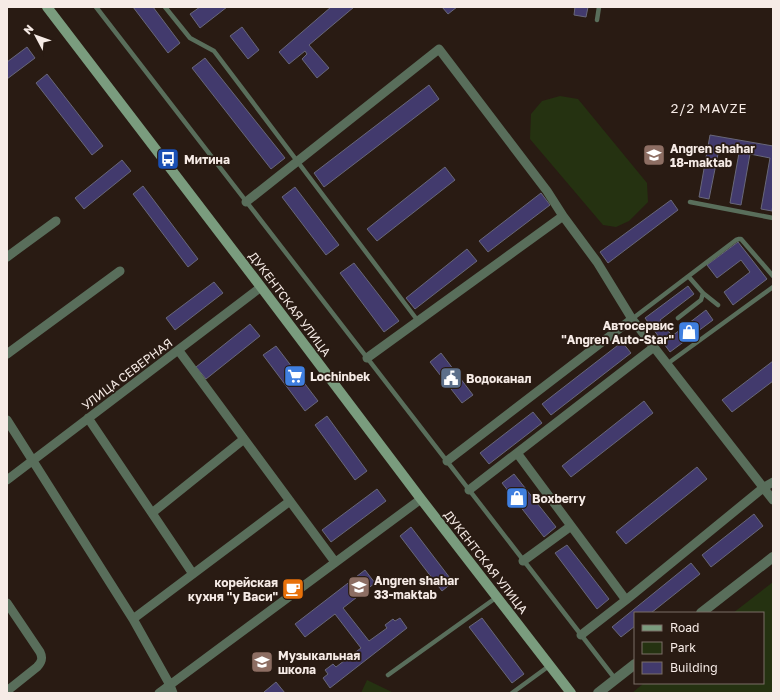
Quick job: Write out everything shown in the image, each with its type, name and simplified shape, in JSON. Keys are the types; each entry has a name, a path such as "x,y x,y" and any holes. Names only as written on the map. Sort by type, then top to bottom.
{"main road":[{"name":"ДУКЕНТСКАЯ УЛИЦА","path":"47,7 421,499 571,693"}],"street":[{"path":"246,202 439,49 547,191 563,216 597,262 632,319 773,500"},
{"path":"367,358 563,216"},
{"path":"7,257 56,221"},
{"path":"7,354 120,271"},
{"name":"УЛИЦА СЕВЕРНАЯ","path":"7,480 179,351 261,287"},
{"path":"446,461 632,319"},
{"path":"469,490 654,347"},
{"path":"179,351 335,562"},
{"path":"88,418 193,574"},
{"path":"7,420 133,619 171,689"},
{"path":"152,513 244,439"},
{"path":"517,453 626,600"},
{"path":"581,635 763,488 773,482"},
{"path":"159,693 171,689 335,562 421,499"},
{"path":"133,619 290,501"},
{"path":"524,561 571,526"},
{"path":"702,612 773,557"},
{"path":"7,603 40,652 42,659 37,667 7,691"},
{"path":"598,693 634,665"}],"lane":[{"path":"96,7 616,680"},
{"path":"165,7 190,38 214,51 418,321"},
{"path":"597,20 599,7"},
{"path":"690,202 773,218"},
{"path":"632,319 738,239 741,239 773,276"},
{"path":"689,277 703,293 718,305"},
{"path":"667,364 773,287"},
{"path":"678,318 701,300 703,293"},
{"path":"388,675 497,597"},
{"path":"512,693 550,665"}],"green space":[{"path":"560,96 578,99 647,183 648,202 629,221 616,227 603,225 530,139 531,114 542,101"},
{"path":"773,582 773,693 632,693 643,684 764,684 764,612 734,612"},
{"path":"367,680 394,693 361,693"}],"building":[{"path":"133,7 153,7 180,43 168,53"},
{"path":"200,7 227,7 200,28 190,14"},
{"path":"331,7 354,7 309,45 329,68 317,78 302,59 307,54 305,51 289,64 279,52"},
{"path":"442,7 457,7 448,14"},
{"path":"575,7 588,7 586,17 574,15"},
{"path":"242,27 259,50 248,59 230,36"},
{"path":"27,47 35,58 7,79 7,62"},
{"path":"205,58 285,158 271,169 192,68"},
{"path":"47,74 103,146 92,155 36,83"},
{"path":"429,85 439,99 324,187 314,173"},
{"path":"710,135 773,146 772,211 761,209 770,158 750,154 741,205 730,203 739,153 719,149 709,199 699,197"},
{"path":"122,160 131,171 84,209 75,198"},
{"path":"445,167 455,180 377,241 367,229"},
{"path":"143,186 198,259 188,267 133,194"},
{"path":"295,187 339,245 326,255 282,197"},
{"path":"541,193 550,205 488,252 479,241"},
{"path":"671,200 678,210 608,263 600,252"},
{"path":"738,242 767,279 733,305 724,292 750,272 741,260 717,278 707,265"},
{"path":"467,249 477,261 415,309 406,298"},
{"path":"354,263 399,321 384,332 340,273"},
{"path":"214,282 223,293 175,330 166,318"},
{"path":"688,286 694,294 660,320 672,336 706,310 713,320 670,352 645,318"},
{"path":"250,324 260,336 206,379 196,367"},
{"path":"622,342 631,353 551,415 542,404"},
{"path":"276,346 318,401 305,411 263,355"},
{"path":"441,353 473,395 462,403 430,362"},
{"path":"773,361 773,381 732,412 722,400"},
{"path":"644,401 653,413 571,477 562,466"},
{"path":"533,412 542,423 489,464 480,453"},
{"path":"327,416 367,471 355,480 315,425"},
{"path":"697,467 707,479 626,544 616,532"},
{"path":"514,474 556,527 544,537 502,483"},
{"path":"377,489 386,501 331,542 322,530"},
{"path":"754,514 763,526 711,567 702,555"},
{"path":"411,527 453,582 442,591 400,536"},
{"path":"567,545 609,599 597,609 555,553"},
{"path":"691,563 700,574 652,612 634,612 634,627 621,637 612,627"},
{"path":"365,570 375,583 343,608 369,641 387,628 385,625 393,619 395,621 400,618 407,628 330,688 323,678 328,674 325,670 333,664 336,667 361,648 335,614 305,637 295,624"},
{"path":"482,618 524,674 512,683 469,627"},
{"path":"276,682 285,693 264,692"}],"place":[{"name":"Angren shahar 18-maktab","path":"654,155"},
{"name":"Митина","path":"168,159"},
{"name":"Автосервис \"Angren Auto-Star\"","path":"689,332"},
{"name":"Lochinbek","path":"295,376"},
{"name":"Водоканал","path":"451,378"},
{"name":"Boxberry","path":"517,498"},
{"name":"Angren shahar 33-maktab","path":"359,587"},
{"name":"корейская кухня \"у Васи\"","path":"293,589"},
{"name":"Музыкальная школа","path":"262,662"}],"district":[{"name":"2/2 MAVZE","path":"709,108"}]}
